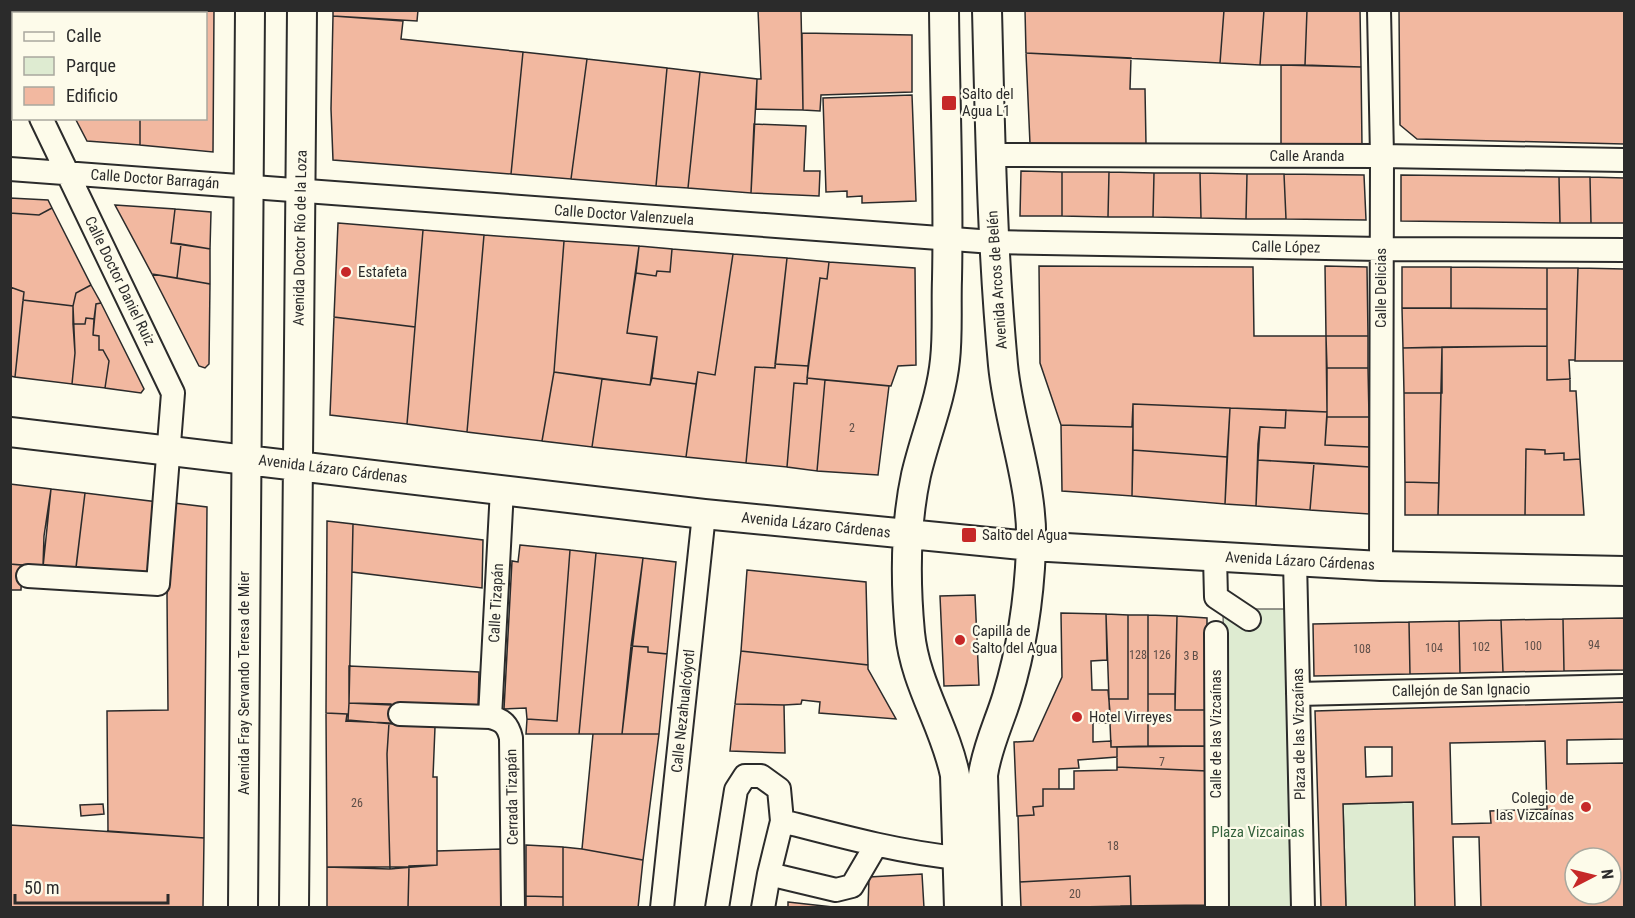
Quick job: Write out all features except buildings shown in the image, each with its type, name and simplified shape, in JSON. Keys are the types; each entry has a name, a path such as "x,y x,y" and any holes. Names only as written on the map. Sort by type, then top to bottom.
{"main road":[{"path":"245,459 250,10"},
{"name":"Avenida Doctor Río de la Loza","path":"298,465 302,10"},
{"path":"944,10 948,239 945,360 940,392 916,475 909,511 907,594 910,636 921,683 951,757 955,775 959,908"},
{"name":"Avenida Arcos de Belén","path":"987,10 993,242 1004,375 1028,493 1031,546 1028,603 1020,651 1007,698 986,754 983,775 987,908"},
{"name":"Avenida Lázaro Cárdenas","path":"10,432 704,514 1031,546 1381,566 1624,571"},
{"name":"Avenida Fray Servando Teresa de Mier","path":"243,908 245,459"},
{"path":"294,908 298,465"}],"street":[{"name":"Calle Delicias","path":"1378,10 1382,156 1381,566"},
{"name":"Calle Doctor Daniel Ruiz","path":"28,576 158,584 173,393 42,120"},
{"name":"Calle Aranda","path":"990,155 1382,156 1624,160"},
{"name":"Calle Doctor Barragán","path":"10,169 300,190"},
{"name":"Calle Doctor Valenzuela","path":"300,190 948,239"},
{"name":"Calle López","path":"948,239 993,242 1381,249 1624,250"},
{"name":"Calle Tizapán","path":"490,717 502,489"},
{"name":"Calle Nezahualcóyotl","path":"662,908 704,514"},
{"path":"1215,557 1216,597 1249,620"},
{"name":"Plaza de las Vizcaínas","path":"1295,561 1303,908"},
{"name":"Calle de las Vizcaínas","path":"1216,633 1217,908"},
{"name":"Callejón de San Ignacio","path":"1298,694 1624,686"},
{"path":"400,714 490,717"},
{"name":"Cerrada Tizapán","path":"490,717 500,720 508,728 511,738 513,908"},
{"path":"717,908 736,790 745,776 761,776 779,789 782,821 763,908"},
{"path":"782,821 876,845 924,855 958,858"},
{"path":"769,874 836,890 852,886 876,845"}],"green space":[{"name":"Plaza Vizcainas","path":"1223,609 1285,609 1291,907 1228,907"},
{"path":"1413,802 1415,907 1346,907 1343,804"}],"place":[{"name":"Salto del Agua L1","path":"949,103"},
{"name":"Estafeta","path":"346,272"},
{"name":"Salto del Agua","path":"969,535"},
{"name":"Capilla de Salto del Agua","path":"960,640"},
{"name":"Hotel Virreyes","path":"1077,717"},
{"name":"Colegio de las Vizcaínas","path":"1586,807"}]}
